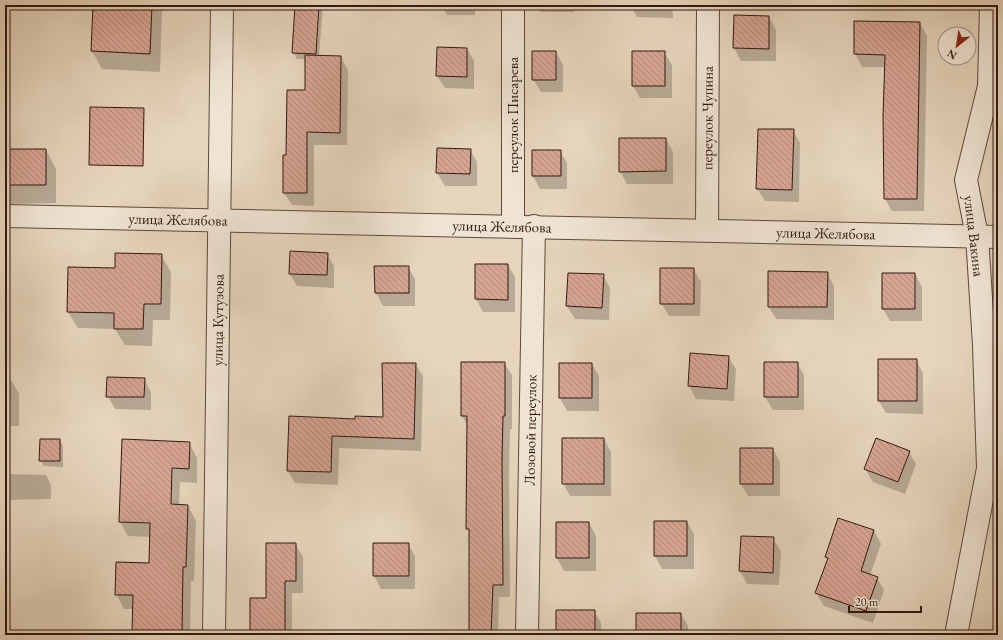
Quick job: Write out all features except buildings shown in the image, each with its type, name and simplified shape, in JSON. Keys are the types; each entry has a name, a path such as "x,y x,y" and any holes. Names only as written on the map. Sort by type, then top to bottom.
{"street":[{"name":"улица Кутузова","path":"214,635 222,5"},
{"name":"переулок Писарева","path":"512,226 513,5"},
{"name":"переулок Чупина","path":"707,230 708,5"},
{"name":"улица Вакина","path":"956,635 993,468 984,345 988,236 966,180 989,86 991,5"},
{"name":"улица Желябова","path":"5,216 219,219 988,236"},
{"name":"Лозовой переулок","path":"527,635 534,226"}]}
